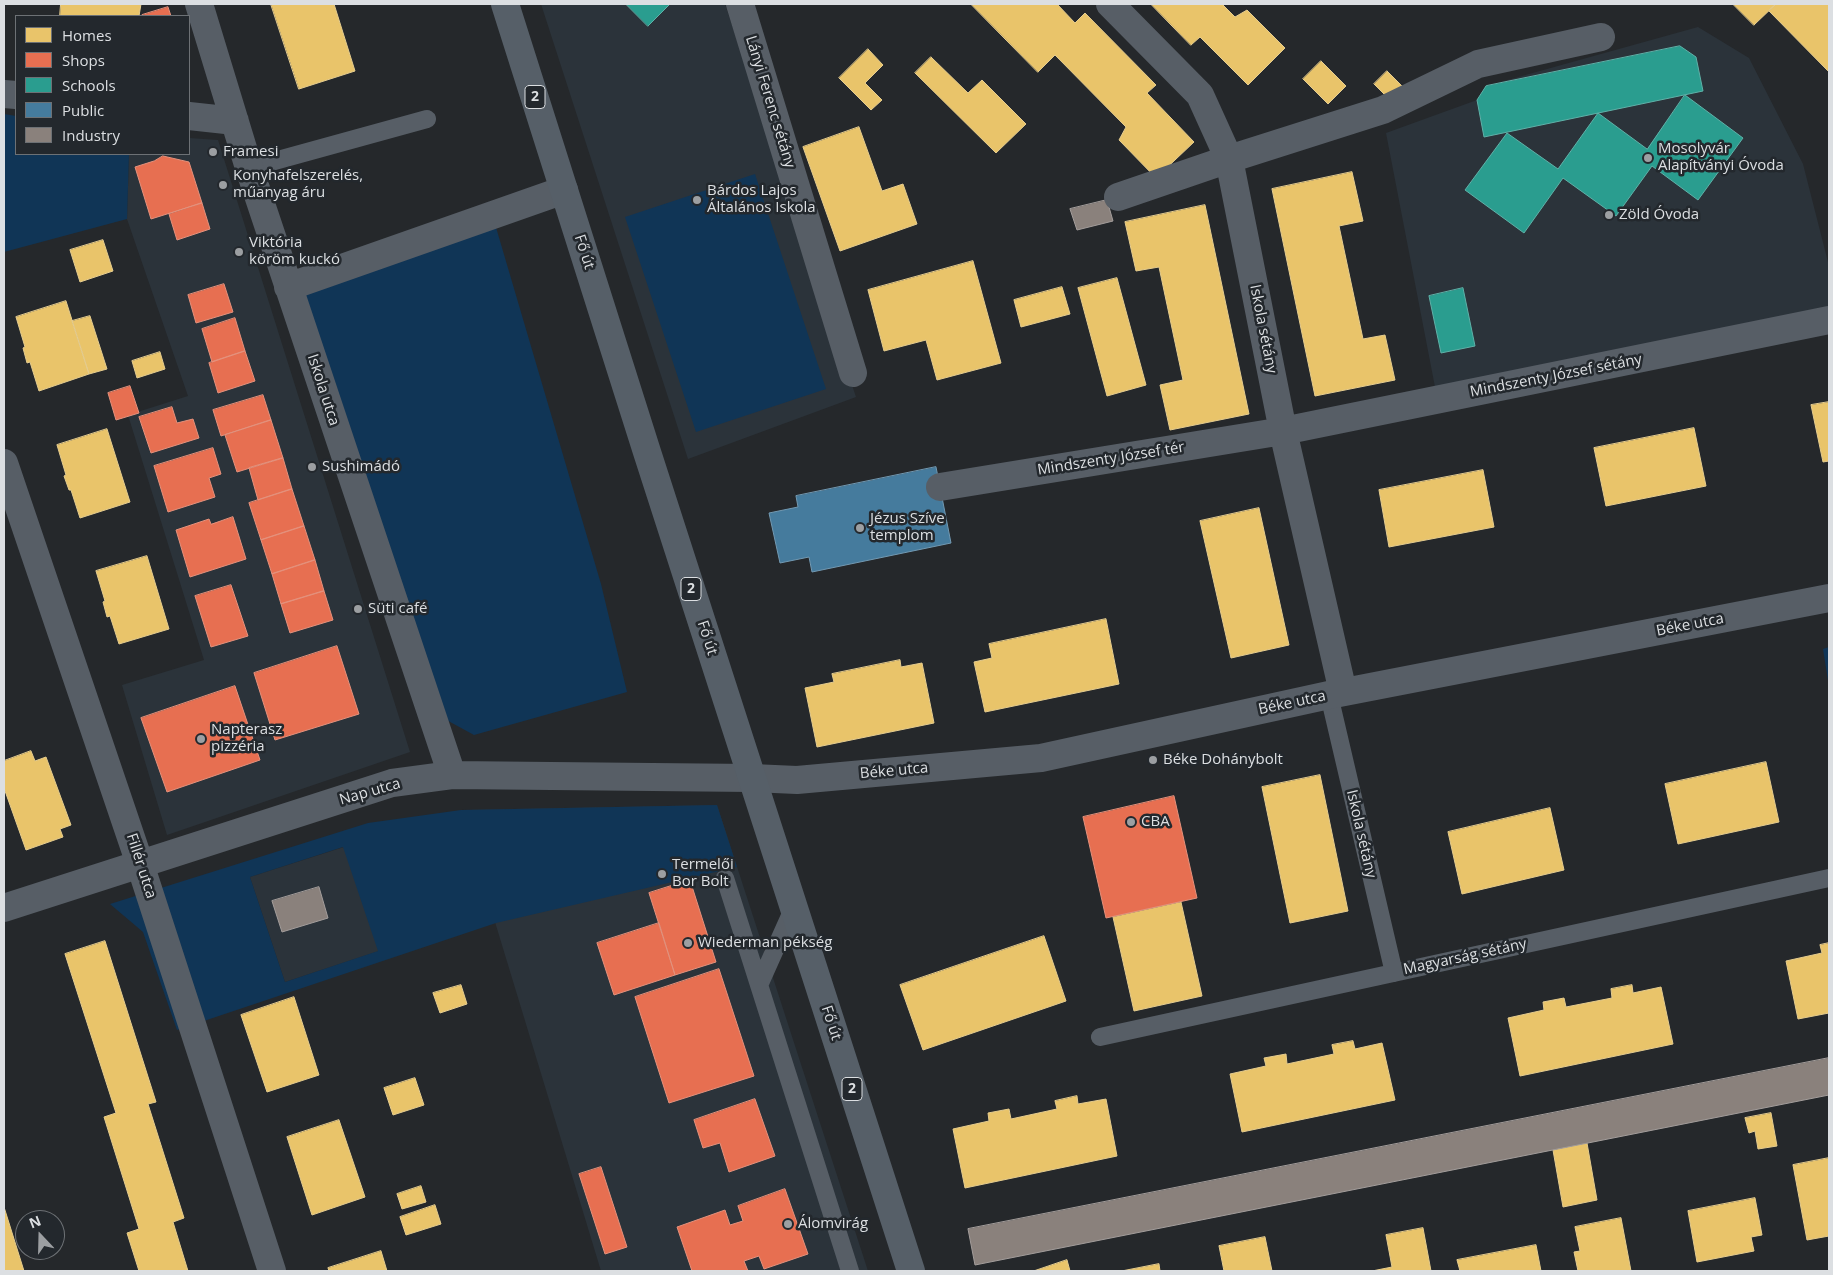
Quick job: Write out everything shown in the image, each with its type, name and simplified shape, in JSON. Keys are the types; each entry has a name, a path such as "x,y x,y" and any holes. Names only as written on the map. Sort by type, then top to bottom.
{"main road":[{"name":"Fő út","path":"505,4 911,1271"}],"street":[{"name":"Iskola utca","path":"199,4 249,168 452,775"},
{"name":"Lányi Ferenc sétány","path":"740,4 853,373"},
{"name":"Iskola sétány","path":"1110,4 1200,95 1229,159 1336,693"},
{"path":"1118,197 1229,159 1384,110 1478,64 1601,37"},
{"path":"190,116 235,121"},
{"path":"288,286 564,190"},
{"name":"Mindszenty József sétány","path":"1283,430 1829,320"},
{"name":"Mindszenty József tér","path":"940,487 1283,430"},
{"name":"Fillér utca","path":"4,463 140,864 272,1271"},
{"name":"Béke utca","path":"752,778 797,780 1041,758 1336,693 1829,598"},
{"name":"Nap utca","path":"4,908 392,783 452,775 752,778"}],"lane":[{"path":"249,168 427,119"},
{"name":"Iskola sétány","path":"1336,693 1394,973"},
{"path":"725,878 760,983 850,1271"},
{"name":"Magyarság sétány","path":"1100,1037 1829,878"},
{"path":"760,983 794,907"}],"shaded area":[{"name":"Bárdos Lajos Általános Iskola","path":"541,4 725,4 856,397 688,459"},
{"name":"Zöld Óvoda","path":"1698,27 1749,58 1803,164 1829,266 1829,310 1435,387 1386,133 1477,100 1486,86"},
{"path":"4,114 15,116 15,155 129,155 127,219 4,252"},
{"path":"190,138 218,140 410,752 167,835 122,685 204,660 128,415 188,396 127,219 129,155 190,155"},
{"path":"755,174 826,389 696,432 625,217"},
{"path":"495,224 601,584 627,692 474,735 430,711 299,293"},
{"path":"1829,647 1829,687 1823,649"},
{"path":"717,805 868,1271 601,1271 461,810"},
{"path":"717,805 737,867 496,923 177,1030 143,932 110,904 368,823 461,810","holes":["343,847 378,951 285,982 250,877"]},
{"path":"344,847 379,951 285,982 250,877"}],"building: Homes":[{"path":"61,4 141,4 139,15 60,15"},
{"path":"271,4 334,4 355,71 299,89"},
{"path":"971,4 1057,4 1075,23 1085,13 1156,85 1147,93 1194,142 1156,178 1119,140 1126,127 1055,55 1038,72"},
{"path":"1151,4 1222,4 1235,17 1247,10 1285,48 1248,85 1200,37 1191,45"},
{"path":"1733,4 1776,4 1754,25"},
{"path":"1776,4 1829,4 1829,72 1769,11"},
{"path":"868,49 883,65 865,83 882,100 871,110 839,78"},
{"path":"931,57 968,93 982,80 1026,124 996,153 915,73"},
{"path":"1321,61 1346,86 1328,104 1303,79"},
{"path":"1387,71 1403,87 1390,100 1374,84"},
{"path":"859,127 882,191 903,184 917,224 840,251 803,147"},
{"path":"1352,172 1363,221 1339,226 1363,339 1385,335 1395,380 1315,396 1272,189"},
{"path":"1205,205 1249,414 1170,430 1160,385 1183,380 1159,267 1136,271 1125,222"},
{"path":"103,240 113,271 80,282 70,250"},
{"path":"973,261 1001,363 937,380 926,340 884,351 868,290"},
{"path":"1117,278 1146,385 1107,396 1078,288"},
{"path":"1062,287 1070,314 1021,327 1014,300"},
{"path":"66,301 89,374 39,391 30,362 27,363 23,348 25,347 16,317"},
{"path":"90,316 107,369 89,374 72,321"},
{"path":"160,352 165,369 137,378 132,361"},
{"path":"1829,402 1829,461 1823,462 1811,405"},
{"path":"1694,428 1706,486 1606,506 1594,448"},
{"path":"107,429 130,502 80,518 71,490 69,490 64,476 66,475 57,445"},
{"path":"1483,470 1494,527 1389,547 1379,490"},
{"path":"1259,508 1289,645 1231,658 1200,521"},
{"path":"147,556 169,629 119,644 110,616 107,617 103,602 105,601 96,571"},
{"path":"1106,619 1119,684 985,712 974,662 992,658 989,644"},
{"path":"900,660 901,667 922,663 934,723 817,747 805,688 834,682 832,674"},
{"path":"31,751 35,761 46,757 71,825 60,829 63,837 26,850 4,788 4,761"},
{"path":"1766,762 1779,822 1678,844 1665,784"},
{"path":"1320,775 1348,911 1290,923 1262,787"},
{"path":"1550,808 1564,870 1462,894 1448,832"},
{"path":"1181,902 1202,996 1134,1011 1113,917"},
{"path":"1044,936 1066,1001 923,1050 900,985"},
{"path":"105,941 156,1102 148,1104 184,1218 173,1222 188,1271 139,1271 127,1233 139,1229 104,1117 116,1113 65,954"},
{"path":"1829,943 1829,1013 1798,1019 1786,961 1822,953 1820,945"},
{"path":"461,985 467,1004 440,1013 433,993"},
{"path":"1632,985 1633,993 1661,987 1673,1044 1520,1076 1508,1018 1544,1010 1543,1002 1564,998 1566,1007 1612,998 1611,989"},
{"path":"294,997 319,1075 267,1092 241,1015"},
{"path":"1353,1041 1355,1049 1382,1043 1395,1100 1242,1132 1230,1074 1266,1066 1264,1058 1286,1054 1287,1064 1334,1054 1332,1045"},
{"path":"415,1078 424,1105 393,1115 384,1088"},
{"path":"1077,1096 1078,1104 1106,1099 1117,1156 965,1188 953,1129 989,1121 988,1113 1009,1109 1011,1119 1057,1109 1055,1101"},
{"path":"1771,1113 1777,1146 1758,1149 1755,1131 1749,1133 1745,1118"},
{"path":"339,1120 365,1197 312,1215 287,1137"},
{"path":"1587,1143 1597,1200 1563,1207 1553,1150"},
{"path":"1829,1158 1829,1236 1807,1240 1793,1165"},
{"path":"421,1186 426,1202 402,1209 397,1194"},
{"path":"1755,1198 1762,1235 1751,1237 1754,1251 1697,1262 1688,1211"},
{"path":"435,1205 441,1224 406,1235 400,1217"},
{"path":"4,1207 15,1242 15,1260 21,1260 24,1271 4,1271"},
{"path":"1621,1218 1631,1271 1578,1271 1574,1252 1580,1251 1575,1227"},
{"path":"1423,1228 1431,1271 1372,1271 1392,1267 1386,1235"},
{"path":"1265,1237 1272,1271 1224,1271 1219,1246"},
{"path":"1536,1245 1541,1271 1460,1271 1457,1260"},
{"path":"381,1251 387,1271 329,1271 328,1268"},
{"path":"1067,1260 1070,1271 1034,1271"},
{"path":"1159,1264 1160,1271 1122,1271"}],"building: Shops":[{"path":"168,7 171,15 142,15"},
{"path":"163,156 189,162 202,203 151,219 135,167"},
{"path":"202,203 210,229 177,240 169,214"},
{"path":"224,284 233,312 196,323 188,295"},
{"path":"235,318 245,351 212,362 202,329"},
{"path":"245,351 255,381 218,393 209,363"},
{"path":"130,386 139,413 116,420 108,393"},
{"path":"263,395 271,420 221,436 213,410"},
{"path":"172,407 177,423 193,419 199,438 151,453 139,417"},
{"path":"271,420 283,458 237,472 225,435"},
{"path":"213,448 221,474 209,478 215,497 168,512 154,466"},
{"path":"283,458 292,489 258,500 249,468"},
{"path":"292,489 304,526 261,540 249,503"},
{"path":"233,517 246,559 190,577 176,530 209,519 211,524"},
{"path":"304,526 315,560 272,574 261,540"},
{"path":"315,560 324,591 281,604 272,574"},
{"path":"231,585 248,636 211,647 195,596"},
{"path":"324,591 333,620 290,633 281,604"},
{"path":"337,646 359,714 275,740 254,673"},
{"name":"Napterasz pizzéria","path":"235,686 260,760 167,792 141,718"},
{"path":"1174,796 1197,898 1106,918 1083,817"},
{"name":"Wiederman pékség","path":"690,880 716,962 675,975 649,893"},
{"path":"659,923 675,975 614,995 597,943"},
{"path":"719,969 754,1076 669,1103 635,997"},
{"path":"755,1099 775,1156 729,1172 720,1143 703,1148 694,1120"},
{"path":"601,1167 627,1247 605,1254 579,1174"},
{"path":"785,1189 808,1254 764,1269 759,1256 744,1261 748,1271 692,1271 677,1227 725,1210 730,1225 743,1221 738,1206"}],"building: Schools":[{"path":"626,4 670,4 648,26"},
{"path":"1680,46 1696,57 1703,91 1484,137 1477,100 1486,86"},
{"name":"Mosolyvár Alapítványi Óvoda","path":"1685,95 1743,138 1698,200 1652,166 1616,216 1563,178 1524,233 1465,190 1507,133 1558,169 1598,113 1647,149"},
{"path":"1463,288 1475,346 1441,353 1429,296"}],"building: Public":[{"name":"Jézus Szíve templom","path":"936,467 951,543 812,572 809,557 780,563 769,513 798,507 796,496"}],"building: Industry":[{"path":"1107,200 1113,221 1077,230 1070,209"},
{"path":"319,887 328,918 282,932 272,901"},
{"path":"1829,1058 1829,1095 975,1265 968,1229"}],"place":[{"name":"Framesi","path":"213,152"},
{"name":"Mosolyvár Alapítványi Óvoda","path":"1648,158"},
{"name":"Konyhafelszerelés, műanyag áru","path":"223,185"},
{"name":"Bárdos Lajos Általános Iskola","path":"697,200"},
{"name":"Zöld Óvoda","path":"1609,215"},
{"name":"Viktória köröm kuckó","path":"239,252"},
{"name":"Sushimádó","path":"312,467"},
{"name":"Jézus Szíve templom","path":"860,528"},
{"name":"Süti café","path":"358,609"},
{"name":"Napterasz pizzéria","path":"201,739"},
{"name":"Béke Dohánybolt","path":"1153,760"},
{"name":"CBA","path":"1131,822"},
{"name":"Termelői Bor Bolt","path":"662,874"},
{"name":"Wiederman pékség","path":"688,943"},
{"name":"Álomvirág","path":"788,1224"}]}
